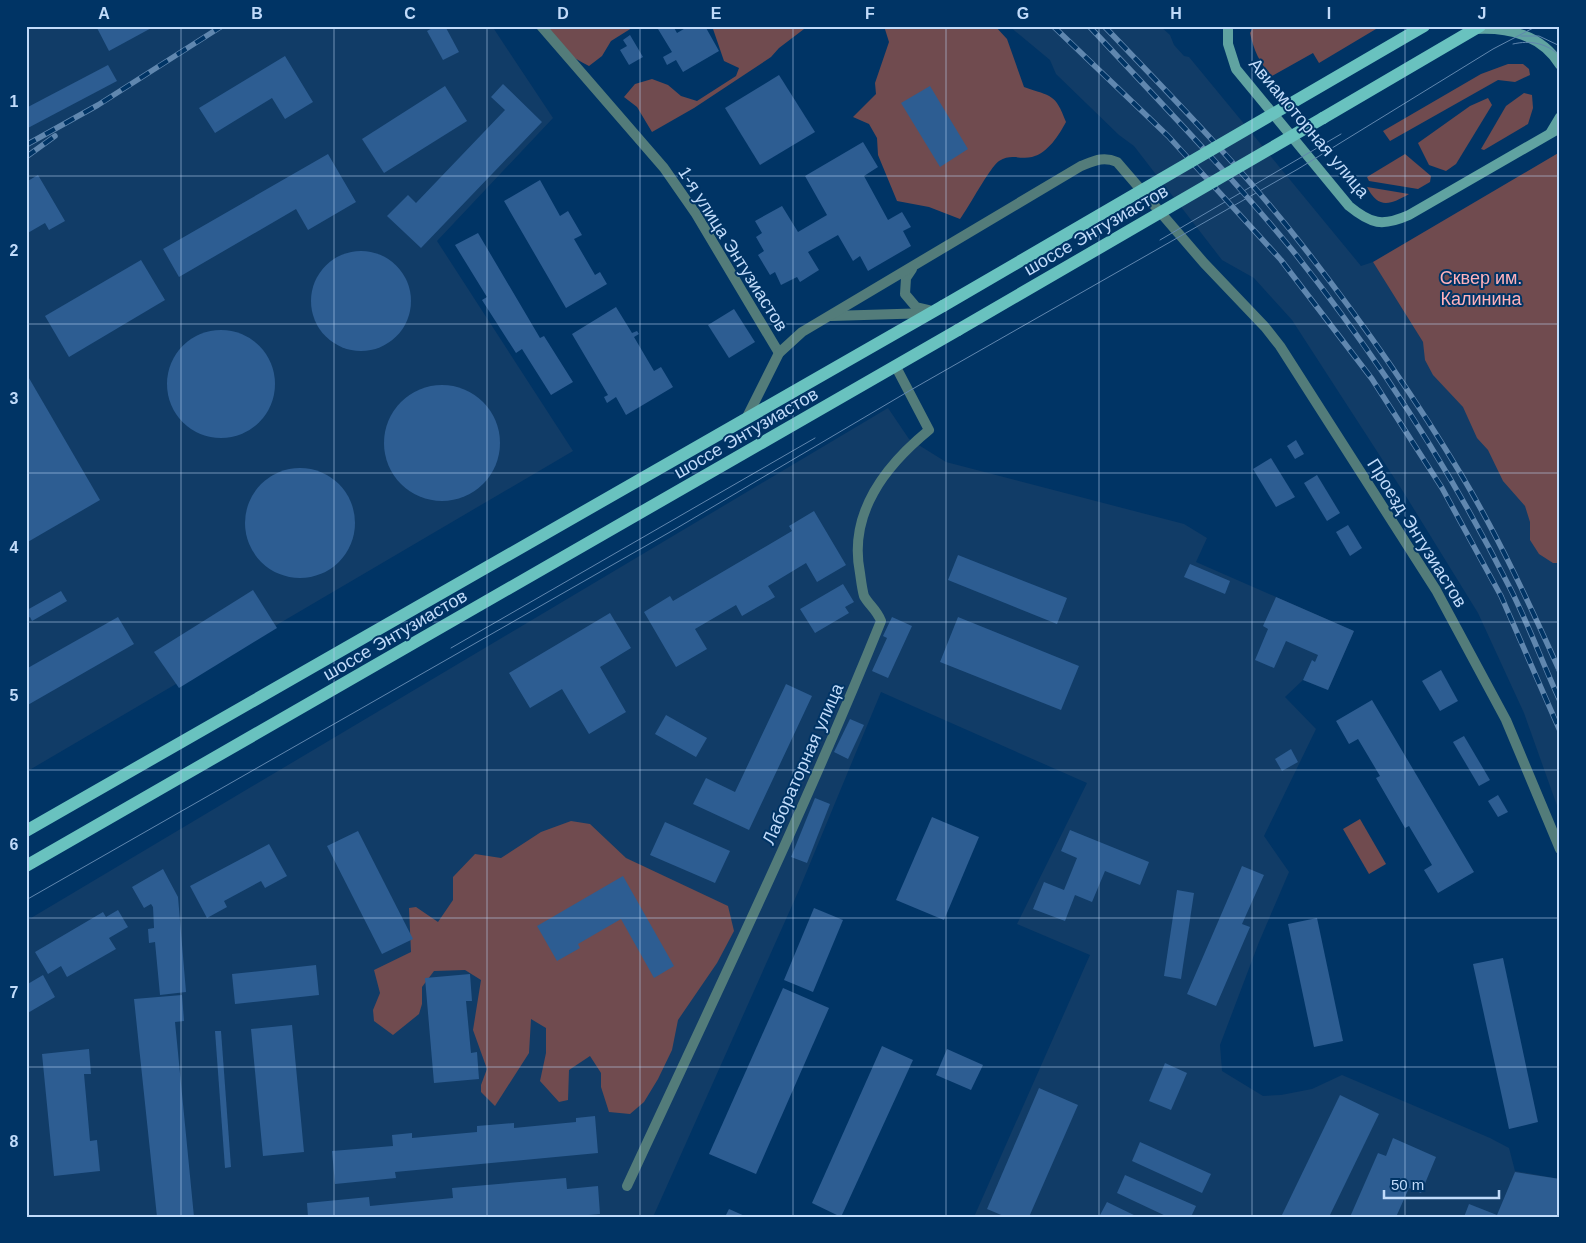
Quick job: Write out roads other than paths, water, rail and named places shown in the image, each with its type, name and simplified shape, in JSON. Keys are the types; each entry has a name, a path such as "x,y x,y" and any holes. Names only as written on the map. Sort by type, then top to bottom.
{"main road":[{"name":"Авиамоторная улица","path":"1228,26 1228,44 1236,69 1348,206 1372,222 1393,222 1409,215 1555,130 1560,117"},
{"name":"шоссе Энтузиастов","path":"26,831 938,309 1424,26"},
{"name":"шоссе Энтузиастов","path":"26,866 896,367 1478,28"},
{"path":"1478,28 1497,28 1515,32 1552,51 1560,65"}],"street":[{"name":"1-я улица Энтузиастов","path":"541,26 664,168 696,214 779,353"},
{"name":"Проезд Энтузиастов","path":"779,353 802,332 1080,166 1100,159 1117,162 1204,263 1265,326 1280,346 1436,590 1506,720 1560,848"},
{"path":"916,265 906,278 905,294 916,307 938,309"},
{"path":"830,316 938,309"},
{"path":"747,417 779,353"},
{"name":"Лабораторная улица","path":"626,1186 785,846 840,722 881,621 877,610 864,597 857,559 858,527 880,480 907,448 929,430 896,367"}],"tram line":[{"path":"26,900 677,528 909,391 1298,169 1493,49 1537,26"},
{"path":"1521,36 1539,36 1560,46"},
{"path":"1513,44 1526,42 1544,45 1560,56"},
{"path":"1160,240 1341,134"},
{"path":"451,648 815,438"}],"railway":[{"path":"26,145 98,105 222,26"},
{"path":"1053,26 1168,136 1281,260 1372,379 1442,488 1501,596 1560,731"},
{"path":"1089,26 1193,137 1269,222 1324,291 1383,373 1438,458 1488,546 1518,604 1560,701"},
{"path":"1104,26 1206,133 1279,216 1324,273 1386,358 1476,499 1514,572 1560,672"},
{"path":"26,157 55,136"}],"park label":[{"name":"Сквер им. Калинина","path":"1481,288"}]}
